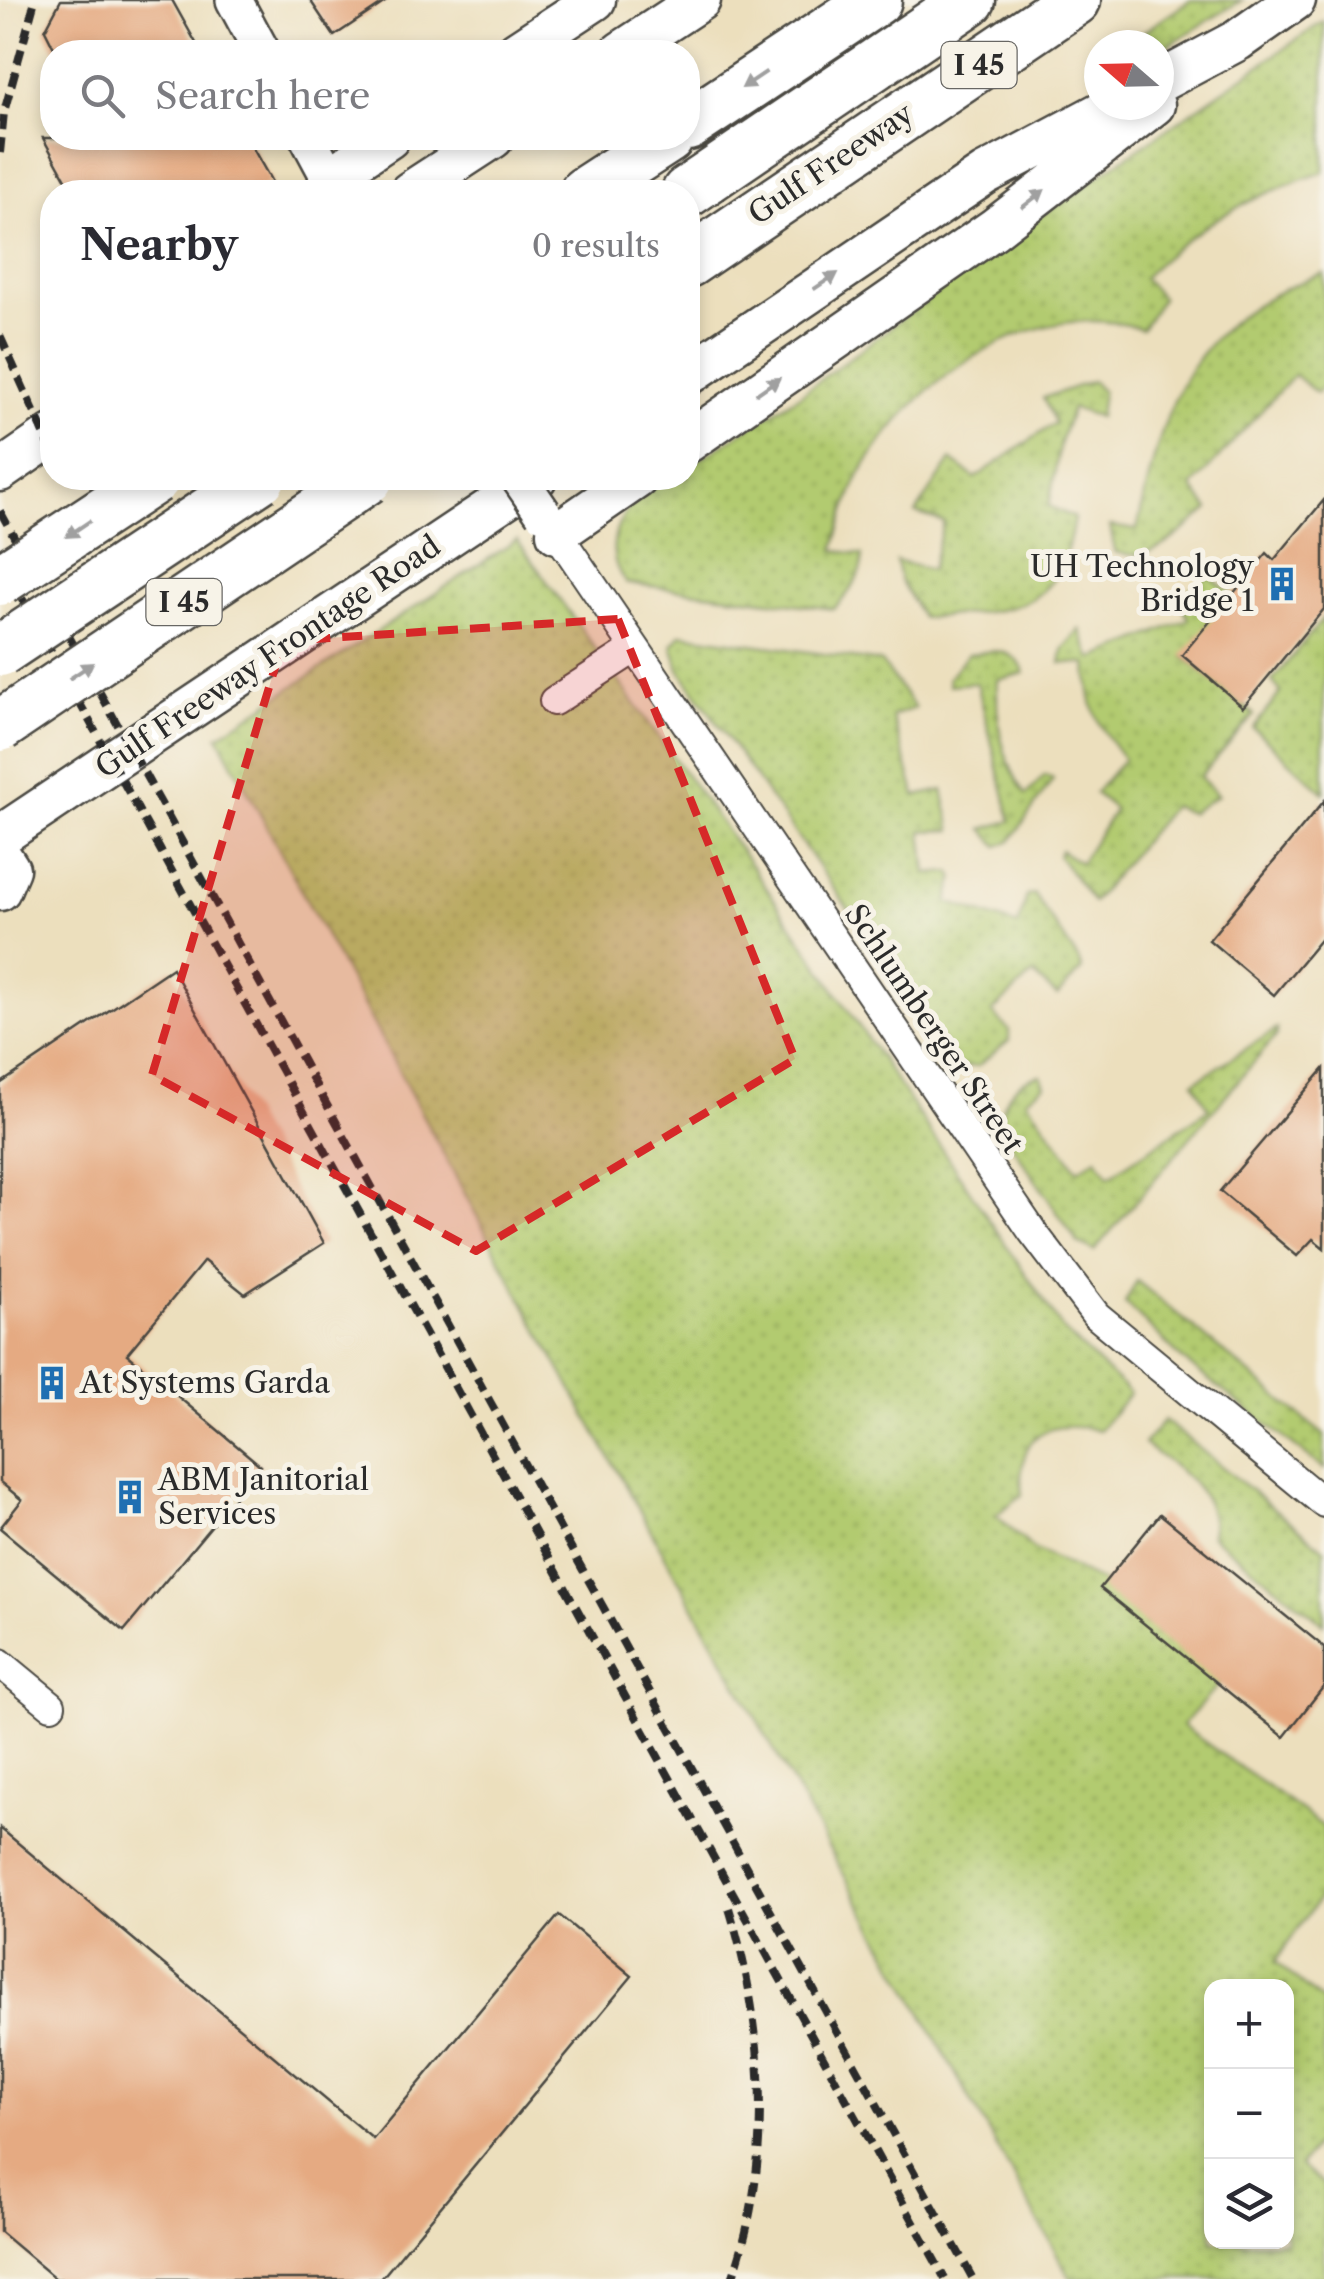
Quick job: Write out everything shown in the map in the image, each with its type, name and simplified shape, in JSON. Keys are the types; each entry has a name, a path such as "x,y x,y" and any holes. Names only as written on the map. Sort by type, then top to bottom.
{"highway":[{"path":"700,116 876,0"},
{"name":"Gulf Freeway","path":"700,183 970,0"},
{"name":"Gulf Freeway","path":"700,254 1075,0"},
{"path":"603,180 650,150"},
{"path":"0,580 137,490"},
{"path":"0,651 242,490"},
{"name":"I 45","path":"0,726 350,490"}],"main road":[{"path":"534,40 595,0"},
{"path":"639,40 700,0"},
{"path":"1174,90 1295,0"},
{"path":"1174,74 1238,40"},
{"path":"700,367 985,174 1087,120"},
{"path":"700,434 994,229 1135,120"},
{"path":"339,180 375,150"},
{"path":"428,180 475,150"},
{"path":"0,471 40,443"},
{"name":"Gulf Freeway Frontage Road","path":"2,862 545,508 600,490"}],"street":[{"path":"234,0 256,40"},
{"path":"314,150 330,180"},
{"name":"Schlumberger Street","path":"545,508 634,649 1032,1231 1096,1315 1324,1503"},
{"path":"554,701 634,649"},
{"path":"0,1664 51,1705"}],"highlighted area":[{"path":"618,619 795,1059 476,1251 152,1075 283,641"}],"green space":[{"path":"1191,0 1242,0 1174,42 1174,30 1146,30"},
{"path":"1324,21 1324,172 1226,213 1163,259 1143,278 1162,298 1142,329 1101,321 1061,323 1021,334 984,351 917,401 866,464 851,495 834,550 863,555 862,563 854,585 834,609 626,583 616,566 613,548 625,514 637,500 650,490 700,490 700,459 800,395 1030,223"},
{"path":"1324,273 1324,385 1317,393 1294,375 1192,487 1209,509 1154,550 1129,555 1115,552 1110,526 1137,530 1172,405 1212,341 1241,315"},
{"path":"1092,381 1102,392 1099,417 1072,408 1060,442 1049,506 1074,518 1067,551 1056,575 1042,592 1004,609 922,618 900,580 896,561 931,570 944,522 916,513 951,460 975,478 1055,423 1043,398"},
{"path":"517,540 751,865 1064,1331 1130,1393 1099,1430 1062,1427 1037,1436 1024,1458 1022,1495 996,1515 1032,1548 1106,1584 1220,1683 1182,1726 1324,1827 1324,1891 1275,1962 1324,2002 1324,2133 1300,2166 1324,2185 1324,2279 1071,2279 541,1335 218,736"},
{"path":"1209,576 1234,595 1184,657 1254,715 1200,777 1218,795 1190,813 1172,806 1093,902 1058,856 1060,850 1080,863 1115,809 1095,793 1124,759 1096,716 1087,664 1061,663 1063,650 1080,629 1092,659 1189,619 1177,598"},
{"path":"1324,617 1324,793 1253,728 1281,692 1272,681"},
{"path":"681,634 881,662 915,708 892,716 916,796 943,790 952,830 922,831 927,874 951,872 954,878 948,902 1018,926 1027,895 1034,894 1082,969 1057,996 1033,974 992,1012 1009,1030 1009,1041 978,1066 960,1067 679,669 672,645"},
{"path":"993,651 1013,657 1024,673 997,680 999,725 1011,768 1026,795 1045,775 1053,779 1010,842 998,846 983,829 1011,821 977,683 949,685 948,678 968,654"},
{"path":"1277,1029 1277,1035 1094,1251 1078,1243 1003,1132 1002,1113 1009,1095 1023,1082 1041,1075 1045,1085 1026,1099 1078,1170 1097,1158 1109,1176 1209,1109 1194,1082"},
{"path":"1137,1281 1324,1435 1324,1469 1183,1360 1125,1303"},
{"path":"1164,1420 1324,1549 1324,1624 1211,1535 1208,1505 1201,1493 1144,1444"}],"building":[{"path":"61,0 172,0 194,40 50,40 45,30"},
{"path":"310,0 388,0 334,36"},
{"path":"50,150 254,150 271,180 66,180"},
{"name":"UH Technology Bridge 1","path":"1324,500 1324,609 1243,707 1182,655 1267,553 1274,560"},
{"path":"1324,801 1324,935 1274,995 1209,940"},
{"path":"172,968 324,1243 245,1294 204,1261 127,1354 261,1466 124,1631 0,1528 22,1500 0,1482 0,1084"},
{"path":"1324,1069 1324,1248 1313,1239 1297,1256 1220,1191"},
{"path":"1160,1514 1324,1647 1324,1686 1284,1737 1100,1588"},
{"path":"0,1828 373,2139 559,1915 632,1976 381,2279 56,2279 0,2232"}],"railway":[{"path":"0,153 4,112 35,0"},
{"path":"0,336 40,424"},
{"path":"0,511 973,2279"},
{"path":"0,558 945,2279"},
{"path":"729,1908 751,1999 760,2094 754,2188 732,2279"}],"place":[{"name":"UH Technology Bridge 1","path":"1282,584"},
{"name":"At Systems Garda","path":"52,1383"},
{"name":"ABM Janitorial Services","path":"130,1497"}]}
